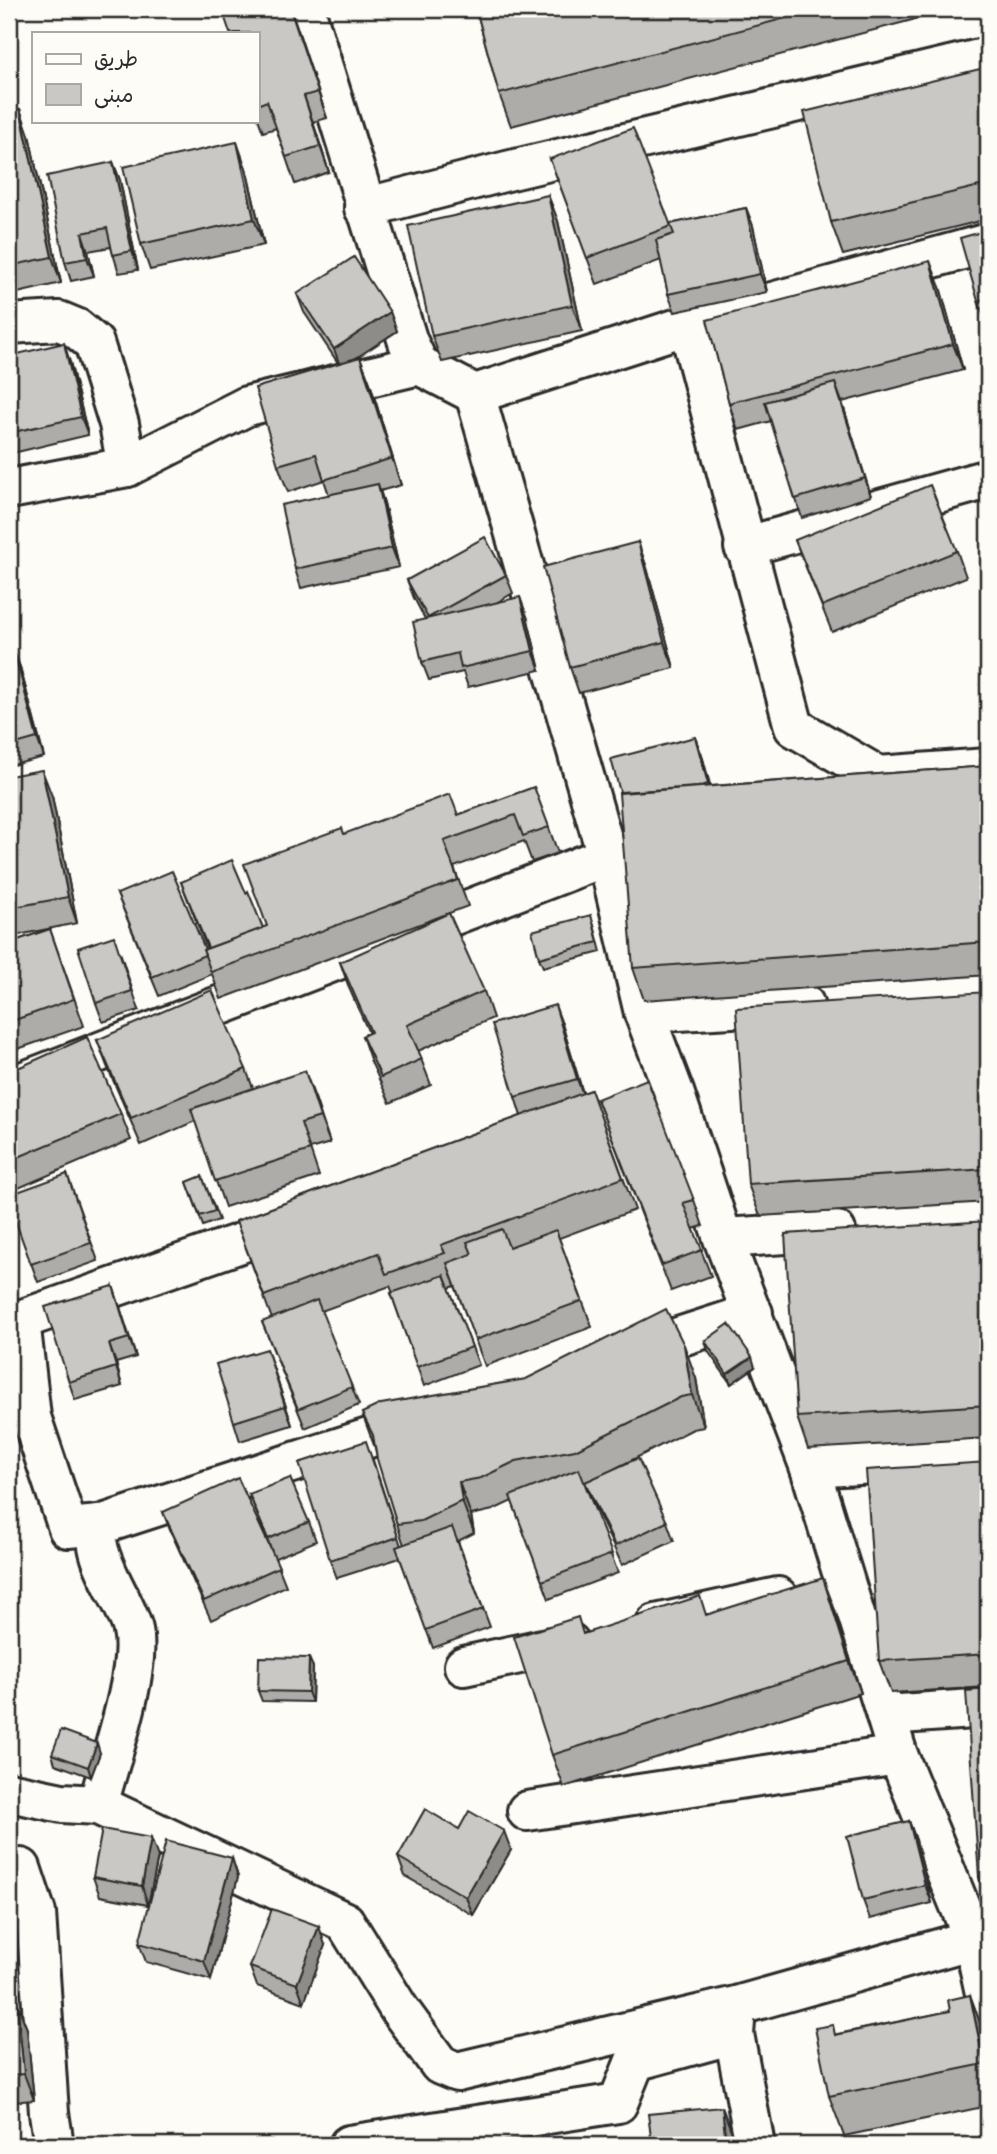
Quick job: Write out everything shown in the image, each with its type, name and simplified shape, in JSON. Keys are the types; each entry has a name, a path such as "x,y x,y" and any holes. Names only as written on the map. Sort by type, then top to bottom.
{"street":[{"path":"306,9 408,342 419,365 475,394 688,325 988,243"},
{"path":"365,208 507,171 988,57"},
{"path":"9,324 59,321 76,328 94,343 119,424 127,467"},
{"path":"688,325 744,547 794,727 878,776 988,768"},
{"path":"9,489 127,467 247,406 419,365"},
{"path":"475,394 607,856 644,1013 674,1092 723,1238 810,1468 898,1755 981,1937 988,2007"},
{"path":"744,547 988,478"},
{"path":"9,1087 607,856"},
{"path":"644,1013 837,1002"},
{"path":"635,1105 674,1092"},
{"path":"321,1215 14,1320 20,1417 68,1528 100,1525 453,1410"},
{"path":"723,1238 877,1228"},
{"path":"596,1364 753,1313"},
{"path":"810,1468 988,1457"},
{"path":"98,1805 134,1665 133,1630 96,1542 100,1525"},
{"path":"464,1666 845,1582"},
{"path":"886,1715 988,1708"},
{"path":"527,1811 898,1755"},
{"path":"9,1791 62,1803 98,1805 345,1922 399,2009 440,2064 457,2072 735,2020"},
{"path":"9,1870 21,1868 36,1913 49,2113 54,2145"},
{"path":"349,2145 618,2103 635,2061 735,2020 981,1937"},
{"path":"735,2020 755,2145"}],"building":[{"path":"222,9 290,9 318,92 304,96 320,146 286,157 267,101 259,104 259,32 230,32"},
{"path":"476,9 820,9 499,94"},
{"path":"988,67 988,184 831,222 804,112"},
{"path":"20,109 52,257 9,266 9,111"},
{"path":"633,128 671,226 587,258 550,159"},
{"path":"237,142 254,219 141,244 123,167"},
{"path":"113,162 132,251 113,255 107,228 82,233 87,258 65,262 47,176"},
{"path":"548,195 572,305 432,336 408,226"},
{"path":"746,208 760,274 668,294 656,240 674,234 670,224"},
{"path":"988,230 988,298 978,301 960,238"},
{"path":"354,257 390,312 334,349 297,294"},
{"path":"930,261 953,344 729,403 707,320"},
{"path":"64,343 81,417 9,433 9,356"},
{"path":"360,357 392,458 324,480 316,454 278,465 255,388"},
{"path":"835,383 865,478 795,499 765,402"},
{"path":"378,484 392,548 295,569 281,505"},
{"path":"930,485 957,551 822,606 795,540"},
{"path":"485,537 506,575 428,618 407,580"},
{"path":"638,542 664,642 570,667 543,567"},
{"path":"520,597 533,651 461,668 458,653 422,662 413,622"},
{"path":"13,648 37,738 9,746 9,649"},
{"path":"695,737 708,784 620,792 611,759"},
{"path":"988,766 988,942 633,968 619,793"},
{"path":"42,770 68,897 9,908 9,776"},
{"path":"534,787 549,827 523,836 515,815 444,841 458,880 211,972 203,950 267,926 244,864 342,828 344,834 450,794 458,815"},
{"path":"232,860 263,928 208,948 181,882"},
{"path":"172,871 205,949 205,955 152,977 117,894"},
{"path":"449,913 484,991 407,1025 422,1059 381,1077 362,1036 371,1032 340,962"},
{"path":"591,915 598,942 539,958 532,931"},
{"path":"50,929 74,999 9,1022 9,943"},
{"path":"114,936 132,991 96,1003 78,948"},
{"path":"212,990 246,1069 131,1118 97,1040"},
{"path":"988,992 988,1169 748,1184 736,1008"},
{"path":"555,1005 577,1079 515,1097 492,1024"},
{"path":"87,1037 121,1114 9,1161 9,1072"},
{"path":"305,1071 320,1117 301,1123 310,1150 215,1181 191,1109"},
{"path":"647,1079 694,1200 683,1203 702,1250 662,1265 597,1099"},
{"path":"591,1090 623,1178 441,1245 445,1253 386,1274 378,1253 264,1296 236,1221"},
{"path":"67,1174 91,1243 31,1264 9,1203 9,1195"},
{"path":"202,1176 215,1211 200,1216 187,1182"},
{"path":"988,1221 988,1405 797,1417 785,1234"},
{"path":"502,1229 509,1247 556,1230 582,1301 475,1340 447,1263 472,1254 467,1242"},
{"path":"444,1275 472,1347 417,1367 391,1293"},
{"path":"113,1286 129,1338 109,1344 116,1367 69,1382 45,1307"},
{"path":"317,1300 352,1387 298,1409 262,1322"},
{"path":"666,1309 684,1345 692,1395 681,1397 575,1450 516,1461 481,1478 459,1482 462,1501 421,1521 397,1524 377,1459 373,1435 362,1413 381,1404 526,1379"},
{"path":"729,1324 752,1357 727,1374 705,1341"},
{"path":"267,1349 285,1406 234,1422 216,1364"},
{"path":"366,1441 398,1537 330,1560 299,1463"},
{"path":"638,1458 667,1522 615,1546 585,1482"},
{"path":"988,1462 988,1654 879,1661 866,1470"},
{"path":"579,1469 612,1554 542,1581 510,1496"},
{"path":"238,1478 279,1567 204,1601 163,1512"},
{"path":"290,1478 309,1522 268,1539 249,1494"},
{"path":"452,1527 483,1609 426,1630 396,1547"},
{"path":"823,1578 849,1661 552,1755 514,1637 578,1617 583,1634 700,1596 706,1615"},
{"path":"259,1657 309,1658 308,1692 258,1691"},
{"path":"988,1689 988,1877 979,1877 966,1691"},
{"path":"61,1730 97,1743 88,1767 52,1754"},
{"path":"425,1809 459,1829 469,1811 504,1831 466,1897 398,1857"},
{"path":"909,1821 925,1885 863,1900 847,1836"},
{"path":"102,1829 151,1838 142,1886 93,1877"},
{"path":"166,1841 232,1858 204,1961 139,1943"},
{"path":"272,1909 319,1926 297,1984 250,1967"},
{"path":"970,1995 984,2064 829,2096 815,2028 833,2025 835,2035 950,2011 948,2000"},
{"path":"17,2003 24,2074 9,2075 9,2004"},
{"path":"722,2107 726,2145 652,2145 648,2114"}]}
